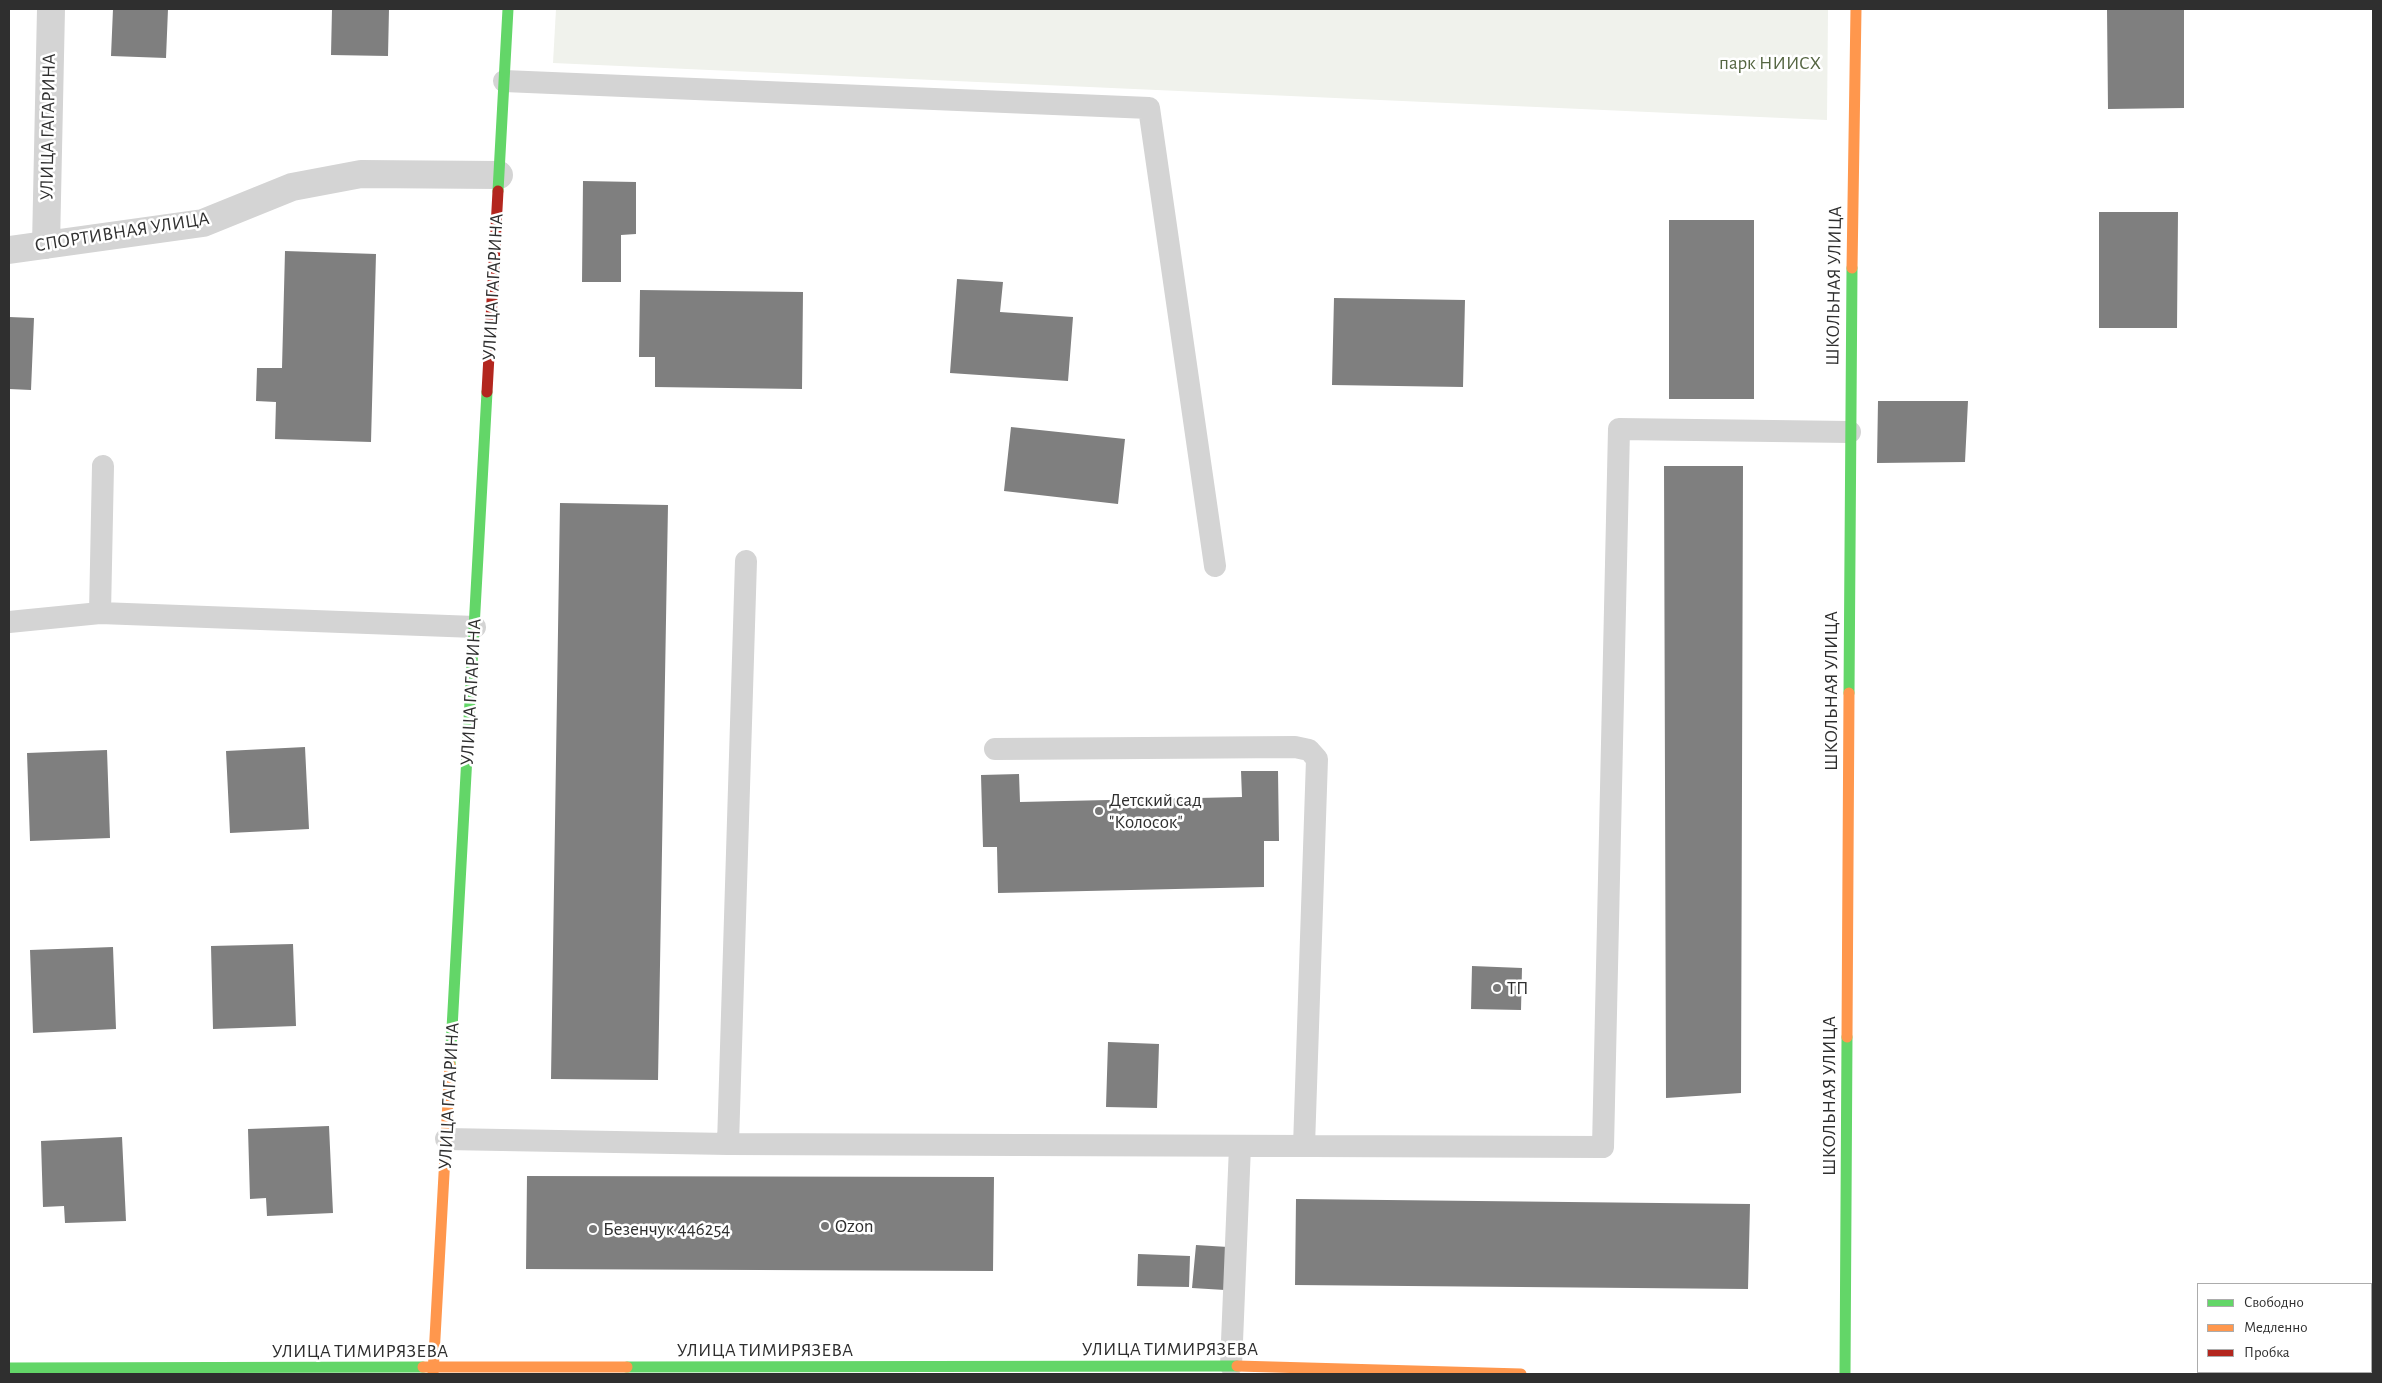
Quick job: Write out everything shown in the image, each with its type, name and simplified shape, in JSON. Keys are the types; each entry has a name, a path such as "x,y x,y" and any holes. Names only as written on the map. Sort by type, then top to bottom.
{"street":[{"name":"УЛИЦА ГАГАРИНА","path":"46,245 51,9"},
{"name":"УЛИЦА ГАГАРИНА","path":"433,1371 508,9"},
{"name":"ШКОЛЬНАЯ УЛИЦА","path":"1845,1374 1850,432 1856,9"},
{"name":"СПОРТИВНАЯ УЛИЦА","path":"9,250 203,223 292,187 361,174 499,175"},
{"name":"УЛИЦА ТИМИРЯЗЕВА","path":"9,1368 433,1371 1231,1366 1521,1374"}],"lane":[{"path":"504,81 1148,108 1215,566"},
{"path":"446,1139 728,1144 1603,1147 1619,429 1850,432"},
{"path":"100,613 103,466"},
{"path":"728,1144 746,561"},
{"path":"9,622 100,613 475,627"},
{"path":"995,749 1296,747 1309,750 1317,759 1304,1146"},
{"path":"1231,1366 1240,1146"}],"green space":[{"name":"парк НИИСХ","path":"556,9 1828,9 1827,120 553,63"}],"building":[{"path":"113,9 168,9 166,58 111,56"},
{"path":"332,9 389,9 388,56 331,55"},
{"path":"2107,9 2184,9 2184,108 2108,109"},
{"path":"583,181 636,182 636,234 621,235 621,282 582,282"},
{"path":"2099,212 2178,212 2177,328 2099,328"},
{"path":"1669,220 1754,220 1754,399 1669,399"},
{"path":"285,251 376,254 371,442 275,439 276,402 256,401 257,368 282,368"},
{"path":"957,279 1003,282 1000,312 1073,317 1068,381 950,373"},
{"path":"640,290 803,292 802,389 655,387 655,357 639,357"},
{"path":"1334,298 1465,300 1463,387 1332,385"},
{"path":"9,317 34,318 31,390 9,389"},
{"path":"1878,401 1968,401 1965,462 1877,463"},
{"path":"1011,427 1125,439 1118,504 1004,491"},
{"path":"1664,466 1743,466 1741,1093 1666,1098"},
{"path":"560,503 668,505 658,1080 551,1079"},
{"path":"305,747 309,829 230,833 226,751"},
{"path":"107,750 110,838 30,841 27,753"},
{"path":"1241,771 1278,771 1279,841 1264,841 1264,887 998,893 997,847 983,847 981,775 1019,774 1020,802 1242,797"},
{"path":"293,944 296,1026 213,1029 211,946"},
{"path":"113,947 116,1029 33,1033 30,950"},
{"name":"ТП","path":"1472,966 1522,968 1521,1010 1471,1009"},
{"path":"1108,1042 1159,1044 1157,1108 1106,1107"},
{"path":"329,1126 333,1213 267,1216 266,1198 250,1199 248,1129"},
{"path":"122,1137 126,1221 65,1223 64,1206 43,1207 41,1141"},
{"path":"527,1176 994,1177 993,1271 526,1269"},
{"path":"1296,1199 1750,1204 1748,1289 1295,1285"},
{"path":"1196,1245 1228,1247 1225,1290 1192,1288"},
{"path":"1138,1254 1190,1256 1189,1287 1137,1286"}],"traffic: fast":[{"path":"498,191 508,9"},
{"path":"1849,693 1852,268"},
{"path":"450,1065 487,392"},
{"path":"1845,1374 1847,1037"},
{"path":"627,1367 1237,1366"},
{"path":"9,1368 423,1367"}],"traffic: slow":[{"path":"1852,268 1856,9"},
{"path":"1847,1037 1849,693"},
{"path":"433,1374 450,1065"},
{"path":"1237,1366 1521,1374"},
{"path":"423,1367 627,1367"}],"traffic: jam":[{"path":"487,392 498,191"}],"place":[{"name":"Детский сад \"Колосок\"","path":"1099,811"},
{"name":"ТП","path":"1497,988"},
{"name":"Ozon","path":"825,1226"},
{"name":"Безенчук 446254","path":"593,1229"}]}
